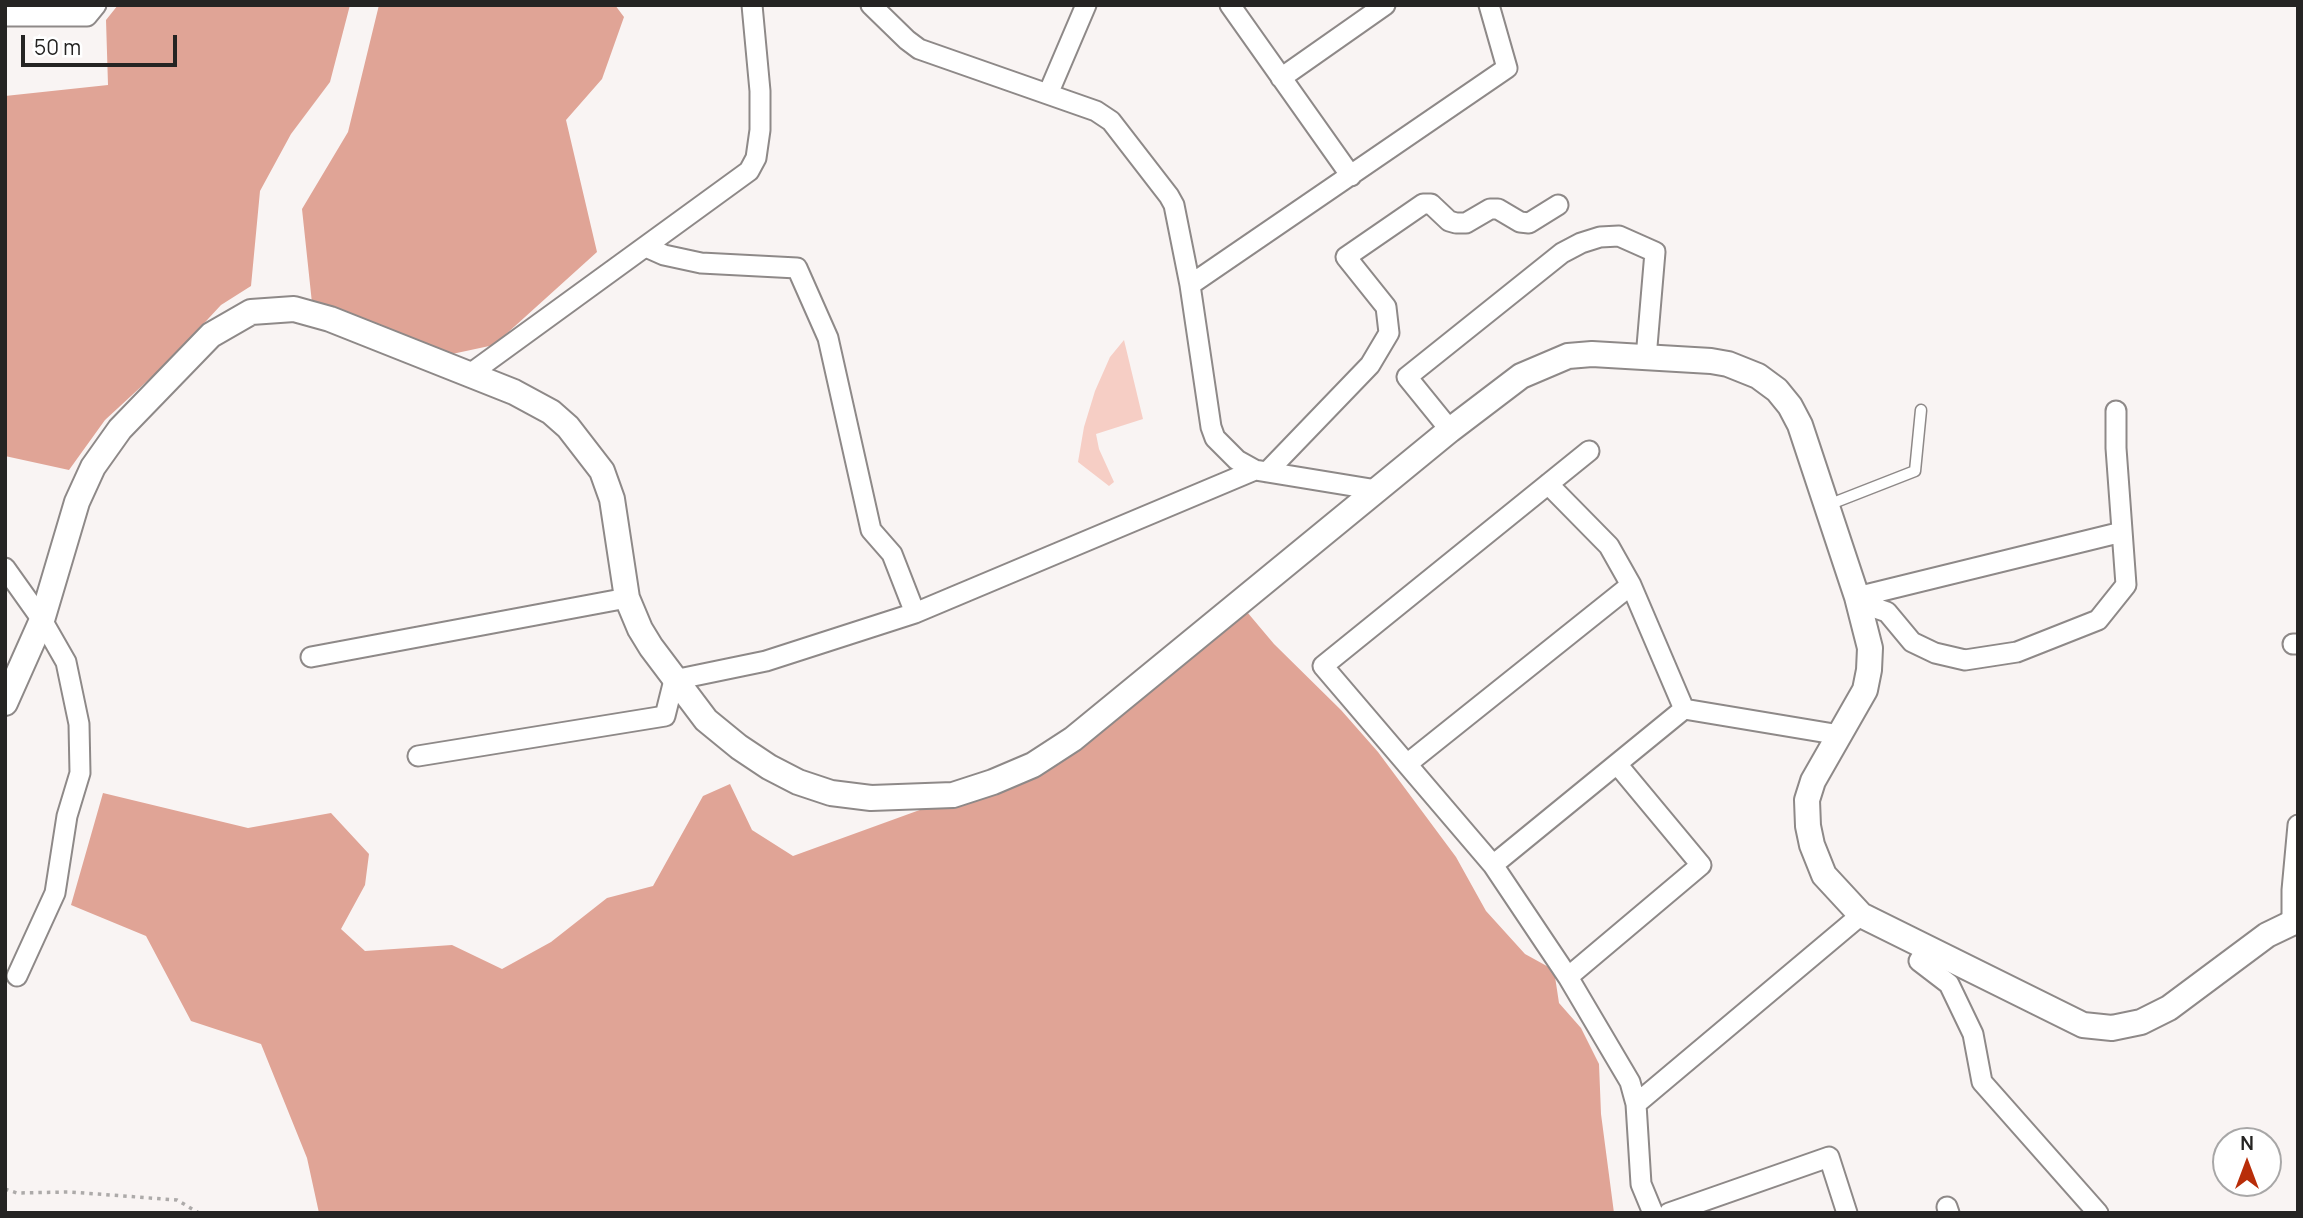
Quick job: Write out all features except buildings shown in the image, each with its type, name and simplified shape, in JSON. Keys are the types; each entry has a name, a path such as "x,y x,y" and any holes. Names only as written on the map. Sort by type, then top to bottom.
{"street":[{"path":"5,16 87,16 96,5"},
{"path":"470,374 749,171 756,158 760,130 760,91 752,5"},
{"path":"871,5 919,49 1096,111 1111,121 1174,205 1190,285 1211,427 1222,446 1237,460 1261,471 1377,490"},
{"path":"1048,94 1086,5"},
{"path":"1230,5 1351,176"},
{"path":"1281,78 1385,5"},
{"path":"1190,285 1507,68 1489,5"},
{"path":"674,680 766,661 915,613 1261,471 1370,365 1389,333 1386,307 1346,257 1423,204 1431,204 1449,221 1456,223 1466,223 1489,209 1498,209 1520,222 1529,223 1559,205"},
{"path":"1450,430 1408,377 1562,253 1581,243 1600,237 1619,236 1655,252 1646,358"},
{"path":"646,247 664,256 701,263 797,268 828,338 871,530 892,554 915,613"},
{"path":"5,703 42,620 77,502 93,467 120,429 211,335 251,312 294,309 330,319 514,392 551,412 568,427 602,471 612,499 627,598 640,629 674,680 706,720 739,747 769,767 799,782 831,793 871,798 953,795 1033,765 1073,739 1450,430 1521,376 1568,356 1592,354 1728,364 1758,376 1777,390 1800,425 1828,506 1870,648 1865,690 1814,781 1807,800 1812,845 1824,874 1861,915 2083,1025 2112,1028 2141,1022 2169,1008 2267,935 2295,921 2292,890 2298,825"},
{"path":"1857,600 1887,612 1912,642 1935,653 1965,660 2017,652 2098,620 2126,585 2116,411"},
{"path":"1589,451 1323,666 1493,865 1568,977 1630,1082 1636,1104 1641,1184 1653,1213"},
{"path":"1548,484 1609,546 1631,585 1684,709"},
{"path":"1857,600 2122,533"},
{"path":"5,568 42,620 66,662 79,724 80,773 66,816 55,893 16,976"},
{"path":"1407,764 1631,585"},
{"path":"311,657 627,598"},
{"path":"418,756 665,716 674,680"},
{"path":"1493,865 1684,709 1840,735"},
{"path":"1568,977 1701,865 1617,764"},
{"path":"1636,1104 1861,915"},
{"path":"1927,948 1919,961 1949,985 1973,1034 1982,1082 2098,1213"},
{"path":"1669,1213 1829,1157 1847,1213"}],"lane":[{"path":"1828,506 1915,471 1921,410"}],"path":[{"path":"5,1189 17,1193 70,1192 177,1200 199,1213"}],"shaded area":[{"path":"118,5 350,5 330,82 291,134 260,191 251,286 221,305 170,360 105,420 69,470 5,456 5,96 108,85 106,20"},
{"path":"379,5 615,5 624,17 602,79 566,120 597,252 494,345 452,354 312,303 302,209 348,132"},
{"path":"1124,340 1143,419 1096,434 1099,449 1114,482 1109,486 1078,462 1084,427 1095,391 1110,357"},
{"path":"1242,606 1274,644 1341,710 1378,752 1456,857 1486,911 1525,954 1554,970 1559,1003 1581,1028 1599,1064 1601,1114 1614,1213 319,1213 307,1158 261,1044 191,1021 146,936 71,905 103,793 248,828 331,813 369,854 365,885 341,929 365,951 452,945 502,969 551,942 607,898 653,886 703,796 730,784 752,830 793,856 983,787 1047,756"}]}
